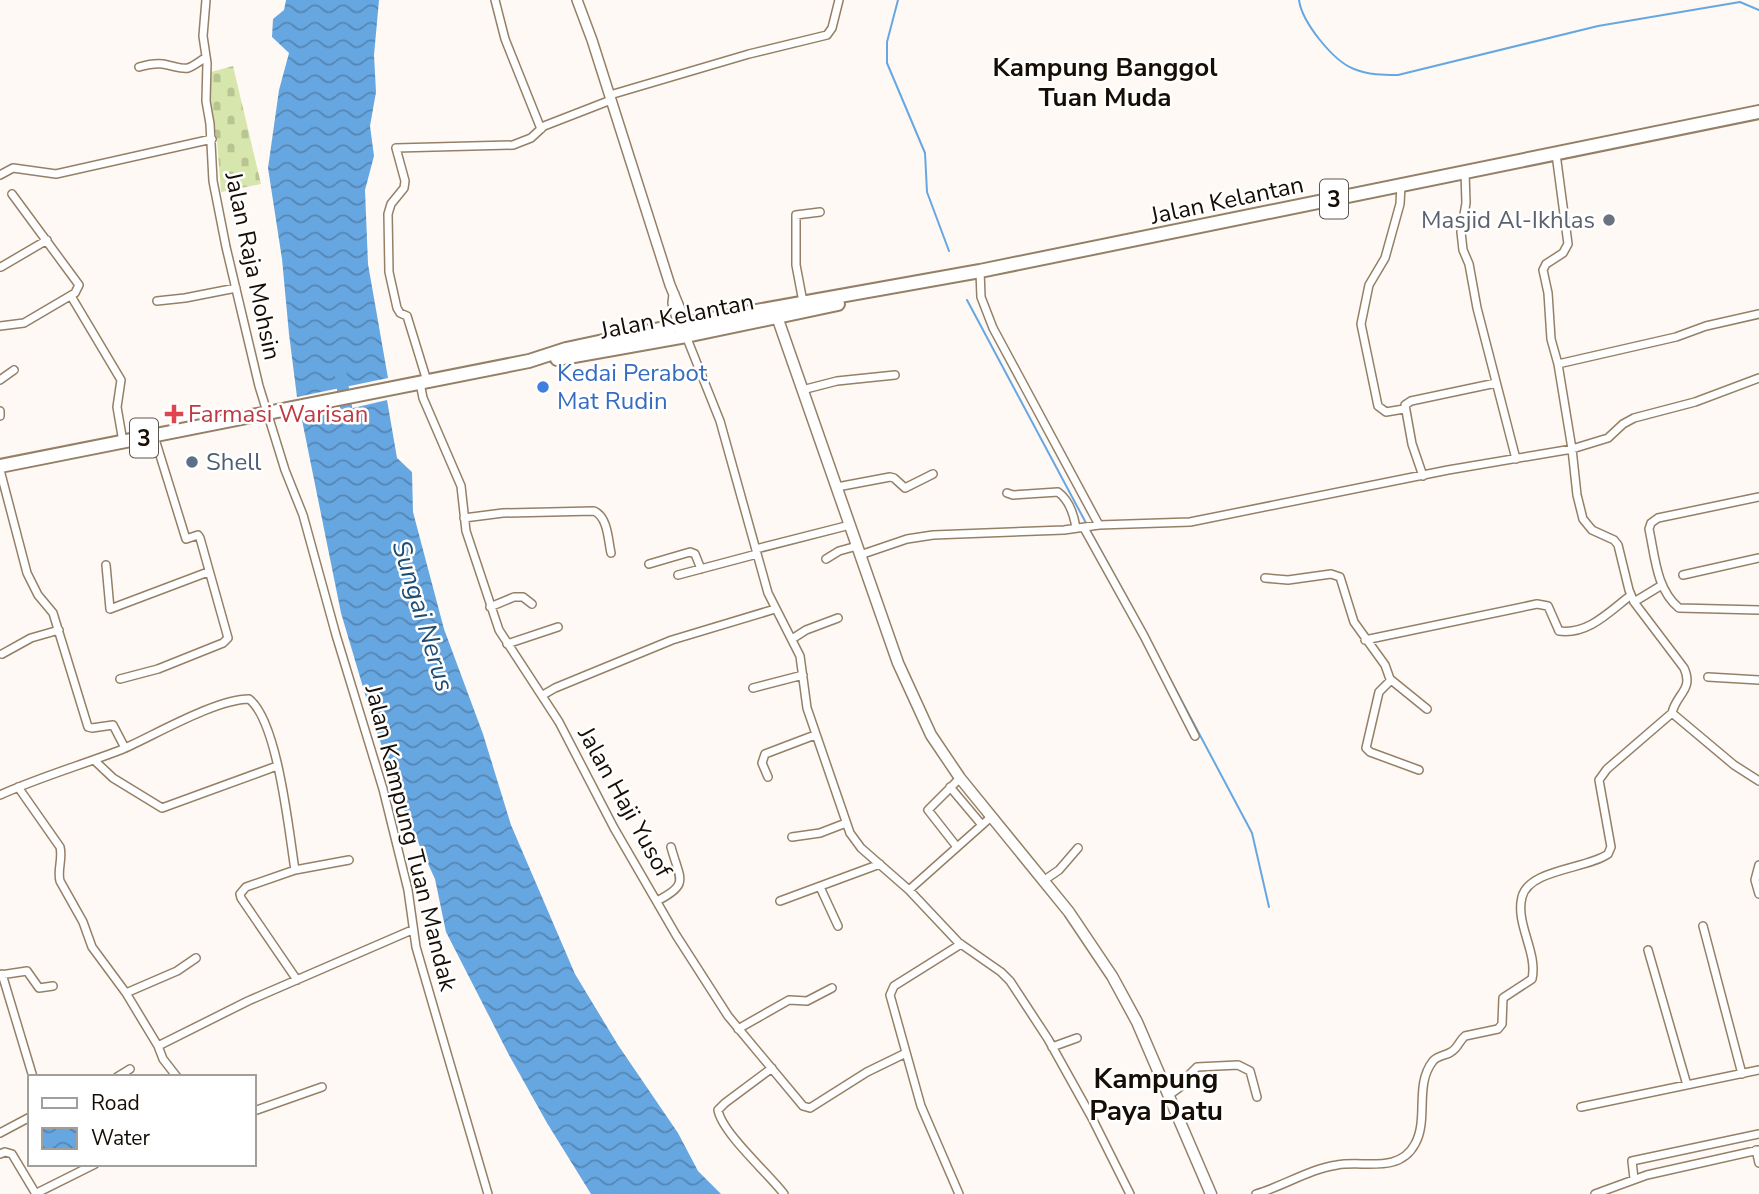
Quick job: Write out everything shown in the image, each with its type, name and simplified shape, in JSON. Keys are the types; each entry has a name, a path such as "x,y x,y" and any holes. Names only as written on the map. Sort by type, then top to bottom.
{"highway":[{"name":"Jalan Kelantan","path":"776,312 803,302 876,288 909,285 1759,112"},
{"name":"Jalan Kelantan","path":"269,412 533,360 546,361 684,328 874,296 909,285"},
{"name":"3","path":"0,468 269,412"}],"main road":[{"path":"776,312 858,551 908,685 931,735 960,778 1069,912 1112,976 1137,1022 1211,1194"}],"street":[{"name":"Jalan Raja Mohsin","path":"206,0 203,36 215,198 259,386 269,412"},
{"path":"495,0 505,39 541,129 610,98 749,54 827,36 832,28 839,0"},
{"path":"577,0 684,328 720,421 768,593 800,656 806,702 815,735 854,841 909,890 961,944 1010,981 1052,1047 1130,1194"},
{"path":"139,66 163,64 179,70 186,69 206,57"},
{"name":"Jalan Haji Yusof","path":"541,129 531,138 513,145 396,148 405,181 404,188 391,204 388,214 389,272 397,308 400,313 408,316 423,382 423,398 461,486 464,518 490,607 507,644 543,695 614,828 676,935 738,1029 803,1106 810,1108 867,1072 906,1053"},
{"path":"0,175 19,168 56,174 212,139"},
{"path":"1256,1194 1338,1164 1398,1161 1415,1146 1421,1130 1422,1095 1431,1064 1439,1056 1451,1053 1465,1036 1498,1029 1502,1024 1503,998 1532,979 1532,961 1522,912 1525,891 1545,876 1595,861 1608,854 1611,847 1599,780 1607,769 1672,713 1688,678 1684,668 1632,599 1618,545 1592,530 1583,520 1558,364 1551,339 1548,293 1543,270 1546,264 1563,253 1568,244 1556,154"},
{"path":"1465,173 1466,203 1461,232 1463,250 1469,264 1477,308 1516,459"},
{"path":"1401,186 1400,204 1385,258 1369,285 1361,324 1378,406 1386,412 1404,409"},
{"path":"0,326 24,323 71,296 78,289 78,281 12,194"},
{"path":"803,302 796,265 796,215 820,212"},
{"path":"1,267 47,240"},
{"path":"979,271 981,297 993,328 1088,527 1195,736"},
{"path":"157,301 236,288"},
{"path":"71,296 121,380 117,407 123,442"},
{"path":"1558,364 1676,337 1706,326 1759,314"},
{"path":"0,380 14,370"},
{"path":"802,390 837,381 895,375"},
{"path":"826,558 834,553 858,551 920,537 1190,522 1572,449 1608,438 1633,418 1695,402 1759,378"},
{"path":"1423,476 1412,444 1405,405 1411,401 1496,383"},
{"name":"Jalan Kampung Tuan Mandak","path":"269,412 285,470 303,515 383,789 408,890 412,930 488,1194"},
{"path":"120,679 158,669 228,638 198,536 186,539 154,436"},
{"path":"0,468 29,578 38,595 51,609 88,727 92,729 113,725 125,748"},
{"path":"837,487 890,477 905,488 933,474"},
{"path":"1007,493 1013,495 1058,492 1064,496 1074,516 1088,527"},
{"path":"1759,497 1658,518 1651,523 1649,529 1662,586 1679,608 1759,610"},
{"path":"464,518 503,513 594,512 603,519 611,553"},
{"path":"678,575 850,525"},
{"path":"649,564 690,552 695,554 701,569"},
{"path":"1683,575 1759,558"},
{"path":"106,565 110,609 208,572"},
{"path":"1265,578 1288,580 1331,574 1340,577 1354,622 1384,665 1391,680 1427,709"},
{"path":"1365,640 1537,604 1548,607 1559,631 1570,632 1591,625 1632,599 1662,586"},
{"path":"490,607 514,597 523,597 532,604"},
{"path":"543,695 672,640 775,609"},
{"path":"792,639 806,630 838,618"},
{"path":"507,644 558,627"},
{"path":"2,654 31,638 59,630"},
{"path":"753,688 803,674"},
{"path":"1708,677 1759,680"},
{"path":"1391,680 1379,692 1366,748 1370,752 1419,770"},
{"path":"0,794 125,748 194,715 246,699 253,702 258,709 277,766 284,792 295,870"},
{"path":"1672,713 1734,765 1759,781"},
{"path":"768,777 761,762 765,754 815,735"},
{"path":"94,760 113,778 162,807 277,766"},
{"path":"957,847 928,810 960,778"},
{"path":"18,787 60,847 59,874 62,887 81,918 92,947 126,993 159,1046 163,1059 175,1075"},
{"path":"950,787 982,825"},
{"path":"909,890 991,817"},
{"path":"792,837 820,833 846,823"},
{"path":"657,901 677,890 679,884 680,877 671,848"},
{"path":"1043,881 1059,870 1078,848"},
{"path":"298,980 240,894 246,887 295,870 349,860"},
{"path":"780,901 880,864"},
{"path":"1759,866 1755,880 1759,894"},
{"path":"820,887 838,926"},
{"path":"1703,926 1742,1074"},
{"path":"159,1046 412,930"},
{"path":"959,1194 921,1106 891,1001 891,990 961,944"},
{"path":"1648,950 1687,1085"},
{"path":"126,993 177,971 196,958"},
{"path":"32,1075 1,975 27,971 39,988 53,986"},
{"path":"738,1029 789,1000 807,1001 832,988"},
{"path":"1052,1047 1077,1038"},
{"path":"1168,1096 1187,1082 1197,1067 1238,1065 1250,1071 1258,1097"},
{"path":"772,1068 725,1103 718,1110 718,1114 728,1131 784,1194"},
{"path":"120,1075 130,1069"},
{"path":"1581,1107 1759,1070"},
{"path":"256,1110 322,1087"},
{"path":"0,1133 28,1118"},
{"path":"1634,1179 1632,1161 1759,1134"},
{"path":"1595,1194 1647,1175 1758,1150 1759,1163"},
{"path":"0,1154 12,1154 36,1194 89,1166"}],"green space":[{"path":"233,66 261,184 221,192 217,140 209,104 211,72"}],"water":[{"path":"286,0 379,0 374,55 376,92 370,126 374,156 365,190 368,264 388,378 297,397 282,259 268,168 279,90 289,53 272,37 273,19 284,10"},
{"path":"387,400 397,458 412,472 413,512 444,629 483,734 511,825 575,974 618,1045 678,1133 698,1171 721,1194 591,1194 509,1055 446,932 435,879 407,818 373,721 341,613 302,420"}],"waterway":[{"path":"898,0 887,42 887,63 925,153 927,192 949,251"},
{"path":"1299,0 1312,29 1337,58 1359,71 1387,75 1398,75 1598,26 1740,2 1759,10"},
{"path":"967,300 1086,523"},
{"name":"Sungai Nerus","path":"340,371 349,425"},
{"path":"1090,531 1133,609"},
{"path":"1160,660 1252,833 1269,907"}],"place":[{"name":"Masjid Al-Ikhlas","path":"1609,220"},
{"name":"Kedai Perabot Mat Rudin","path":"543,387"},
{"name":"Farmasi Warisan","path":"174,414"},
{"name":"Shell","path":"192,462"}],"district":[{"name":"Kampung Banggol Tuan Muda","path":"1105,82"},
{"name":"Kampung Paya Datu","path":"1156,1095"}]}
